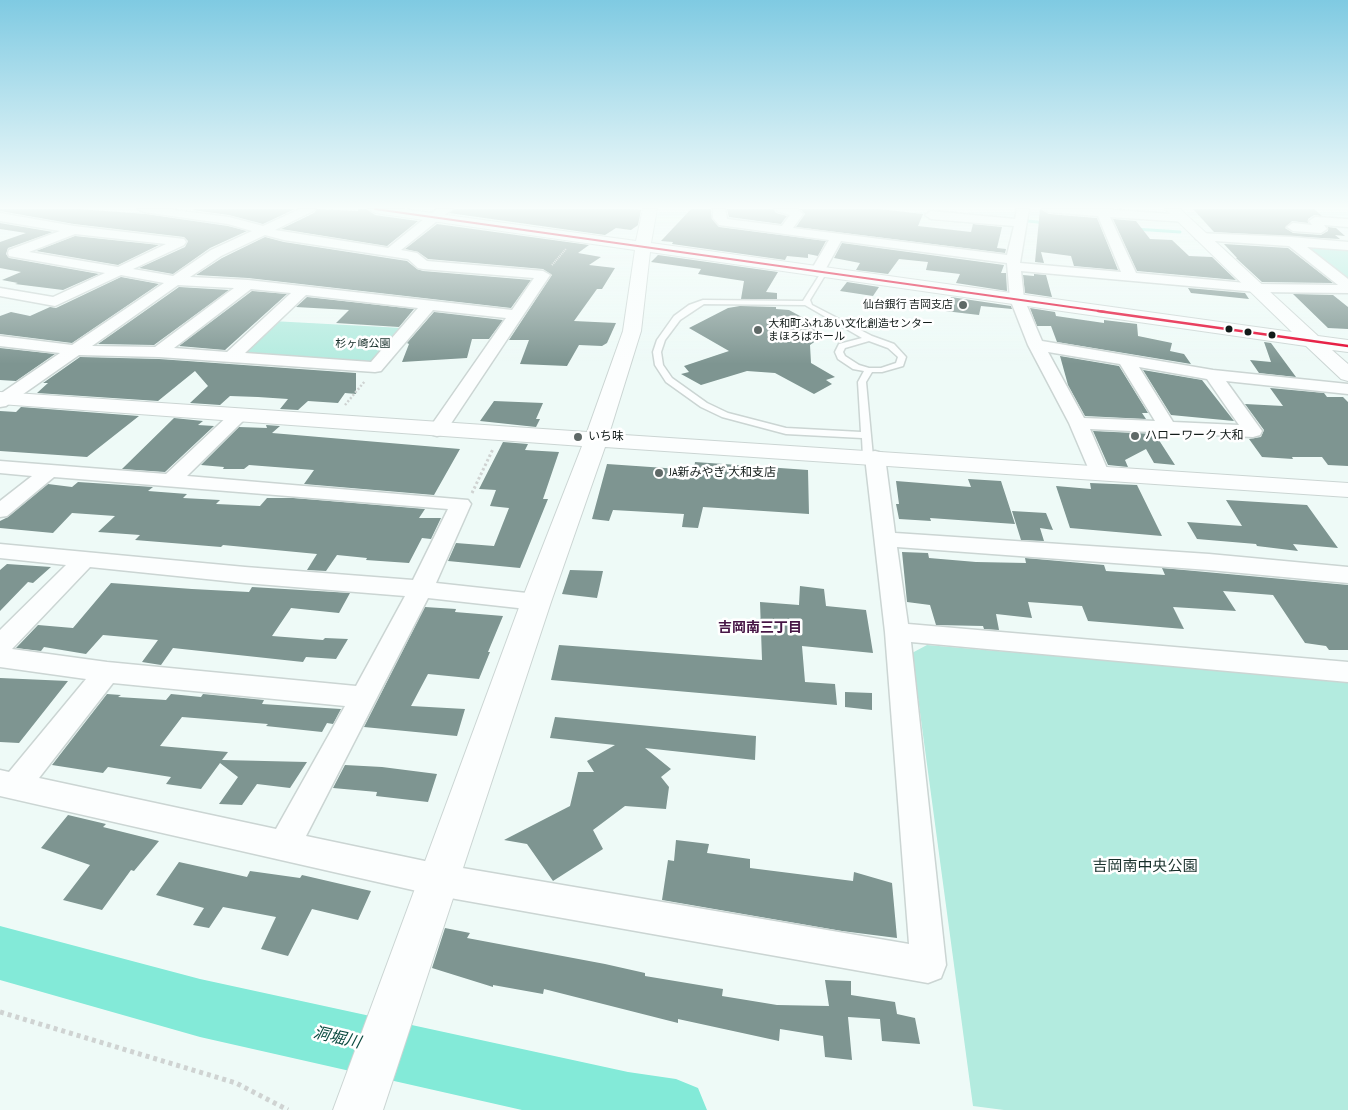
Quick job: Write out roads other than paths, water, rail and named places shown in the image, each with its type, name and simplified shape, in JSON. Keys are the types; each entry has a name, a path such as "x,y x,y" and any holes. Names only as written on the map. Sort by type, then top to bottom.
{"street":[{"path":"61,261 177,280 248,284 514,315"},
{"path":"0,292 55,302 142,261"},
{"path":"2,399 204,261"},
{"path":"418,261 423,265 544,275 514,315 437,430"},
{"path":"358,1110 536,602 596,440 632,331 641,261"},
{"path":"744,261 1348,346"},
{"path":"820,272 825,261"},
{"path":"1003,261 1131,278 1257,288 1348,288"},
{"path":"1124,261 1131,278"},
{"path":"1227,261 1348,375"},
{"path":"1313,261 1348,288"},
{"path":"1014,263 1017,299 1036,346 1078,423 1099,473"},
{"path":"159,352 248,284"},
{"path":"231,357 304,290"},
{"path":"0,341 73,350 159,352 375,366 430,304"},
{"path":"1036,346 1213,375 1348,389"},
{"path":"1127,362 1168,428"},
{"path":"1078,423 1252,431 1213,375"},
{"path":"2,399 596,440 870,450 1099,473 1348,490"},
{"path":"170,481 238,416"},
{"path":"107,672 8,785 439,880 928,965 897,632 886,540 870,450"},
{"path":"0,468 50,470 461,504 420,589 284,846"},
{"path":"0,511 50,470"},
{"path":"886,540 1209,562 1348,575"},
{"path":"0,551 245,575 420,589 536,602"},
{"path":"0,646 85,558"},
{"path":"897,632 1348,672"},
{"path":"0,658 107,672 364,697"}],"lane":[{"path":"808,304 806,300 820,272"},
{"path":"869,338 842,346 839,352 841,358 856,367 869,370 893,367 900,364 902,357 891,346 869,338 808,304 703,302 692,307 677,318 661,340 657,352 659,365 669,380 704,405 725,415 870,450 862,382 869,370"}],"waterway":[{"name":"洞堀川","path":"0,953 200,1008 628,1103 676,1110"}],"place":[{"name":"仙台銀行 吉岡支店","path":"963,305"},
{"name":"大和町ふれあい文化創造センター まほろばホール","path":"758,330"},
{"name":"ハローワーク 大和","path":"1135,436"},
{"name":"いち味","path":"578,437"},
{"name":"JA新みやぎ 大和支店","path":"659,473"}],"district":[{"name":"吉岡南三丁目","path":"760,628"}],"park label":[{"name":"杉ヶ崎公園","path":"363,344"},
{"name":"吉岡南中央公園","path":"1145,867"}]}
